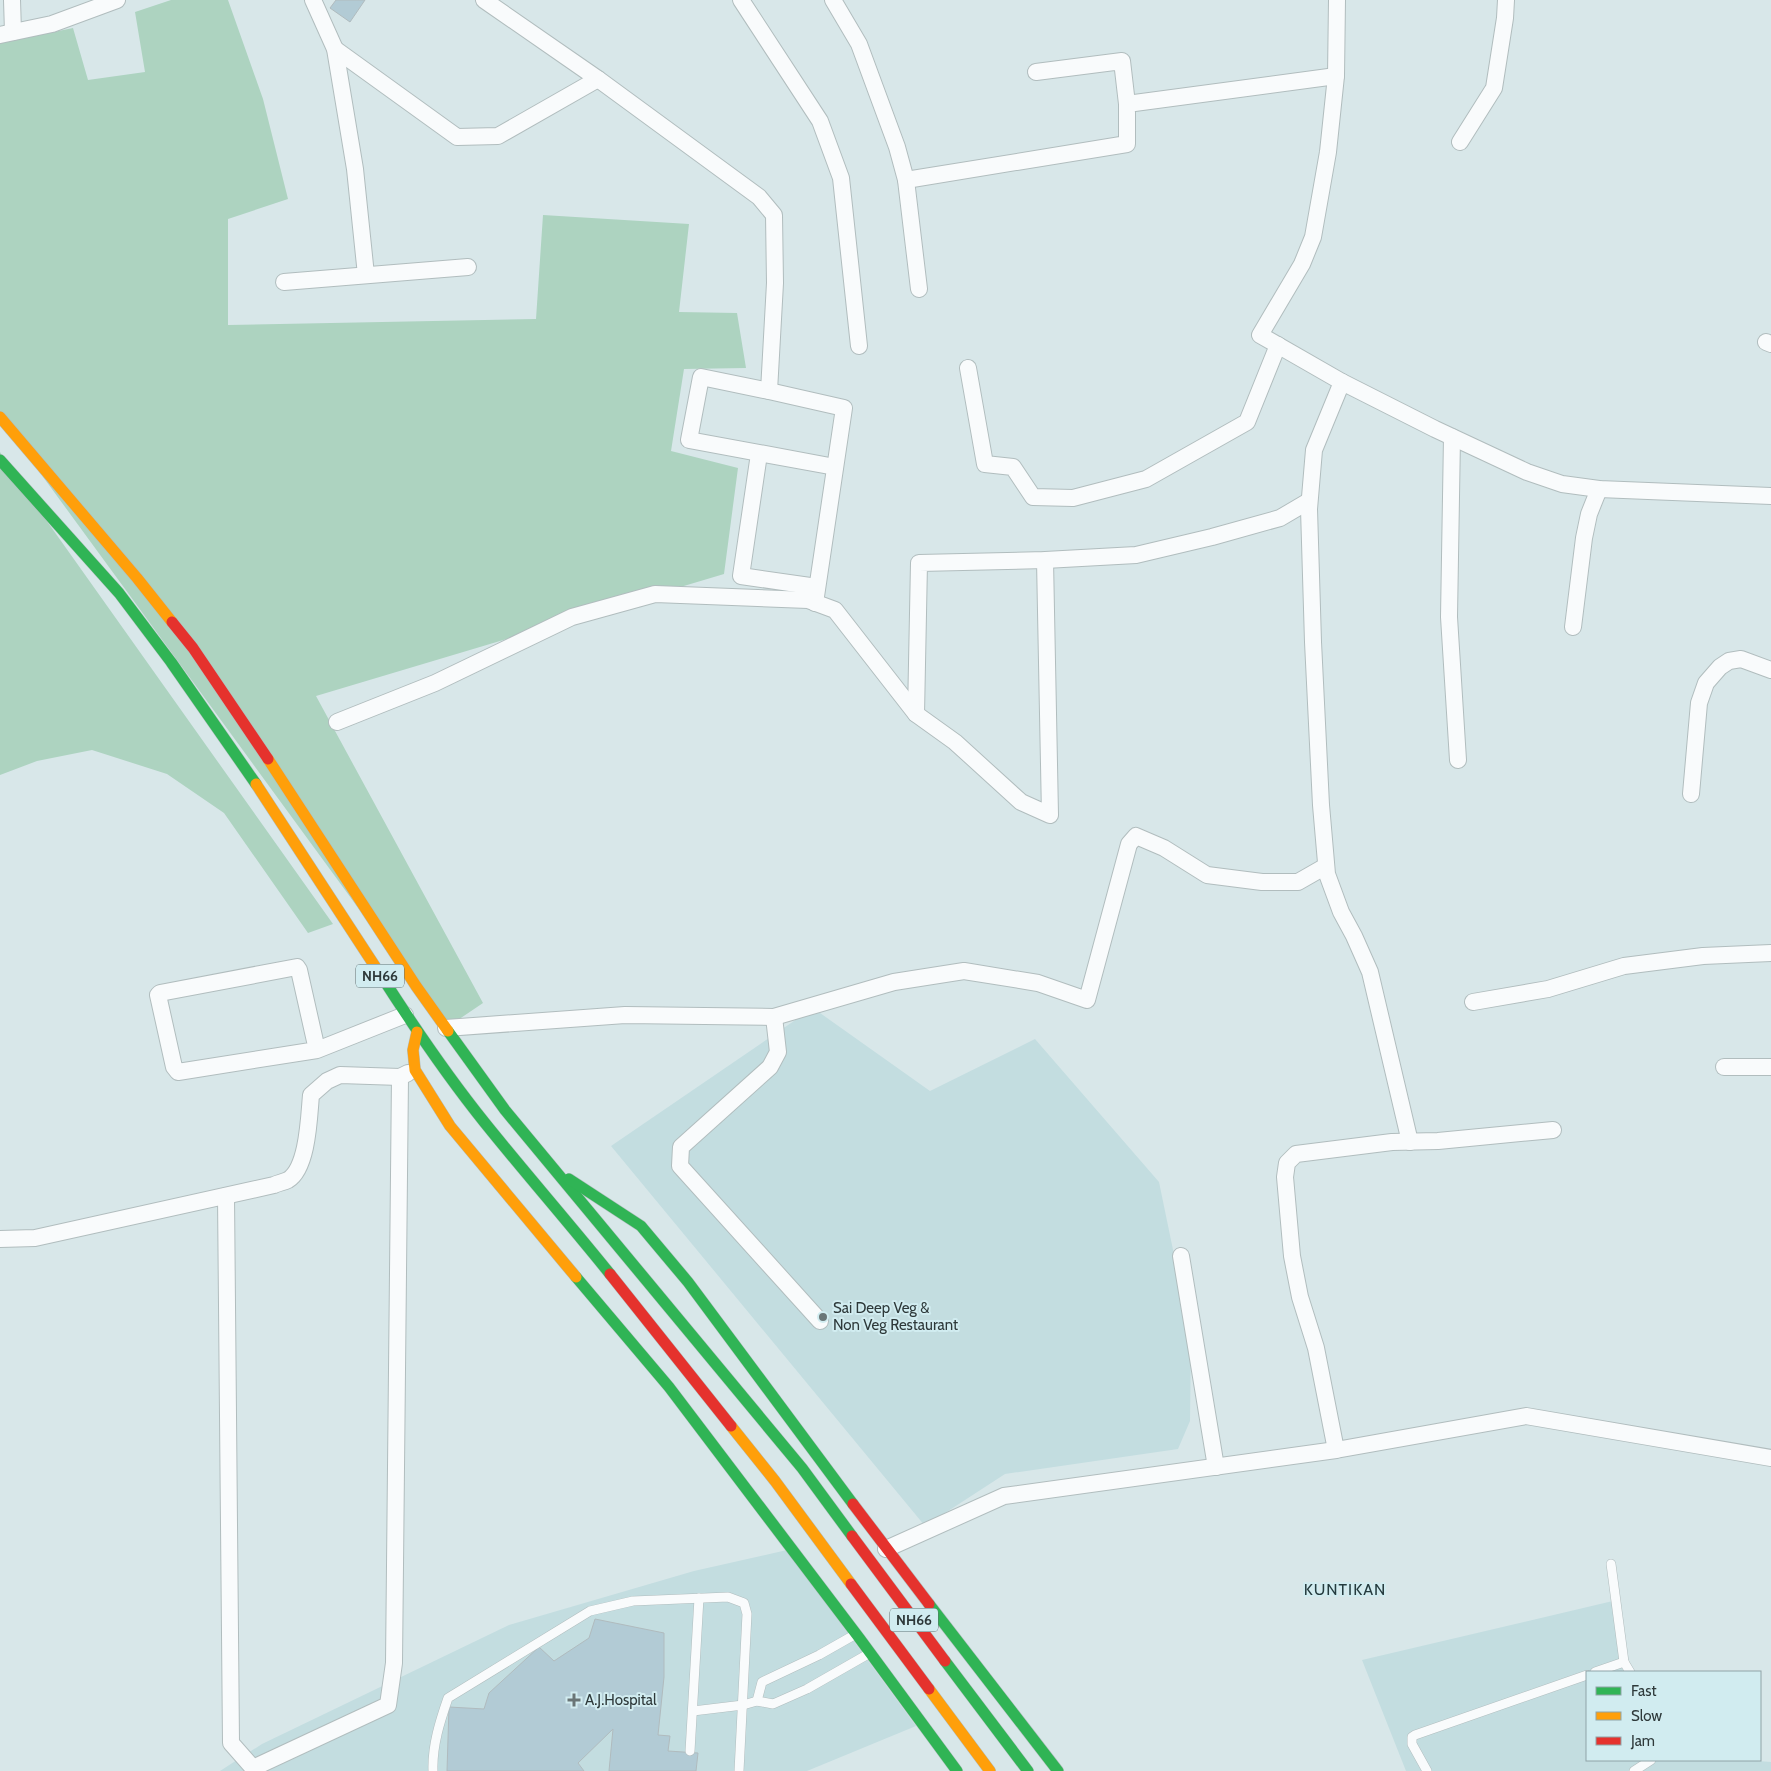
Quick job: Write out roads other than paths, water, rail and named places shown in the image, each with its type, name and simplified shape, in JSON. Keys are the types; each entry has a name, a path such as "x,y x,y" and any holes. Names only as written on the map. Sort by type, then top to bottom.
{"main road":[{"name":"NH66","path":"0,417 137,578 193,648 294,798 416,986 505,1110 802,1468 1028,1771"},
{"name":"NH66","path":"0,460 118,593 171,662 276,812 417,1032 485,1123 568,1221 775,1482 990,1771"},
{"path":"417,1032 414,1050 415,1070 450,1126 669,1387 957,1771"},
{"path":"556,1171 641,1226 688,1282 886,1549 1058,1771"}],"street":[{"path":"12,0 7,34 52,24 117,0"},
{"path":"313,0 335,49 355,169 366,275"},
{"path":"484,0 598,79 759,197 774,216 775,283 769,391"},
{"path":"741,0 820,121 841,178 860,346"},
{"path":"833,0 859,44 906,180 919,289"},
{"path":"1337,0 1336,76 1328,152 1312,237 1302,264 1260,335 1342,382 1452,437 1527,472 1562,484 1599,489 1771,496"},
{"path":"1460,142 1494,88 1506,0"},
{"path":"335,49 458,136 498,136 598,79"},
{"path":"906,180 1127,144 1127,104 1122,61 1036,72"},
{"path":"1127,104 1336,76"},
{"path":"284,282 468,267"},
{"path":"968,368 985,464 1013,466 1033,497 1073,498 1146,480 1247,422 1278,345"},
{"path":"337,722 435,683 572,617 654,594 808,600 816,595 844,408 701,377 689,440 835,467"},
{"path":"1342,382 1314,450 1309,502 1313,642 1326,866 1327,874 1341,912 1370,972 1410,1142"},
{"path":"1452,437 1449,617 1458,760"},
{"path":"759,454 742,576 816,595 835,610 916,714 955,742 1021,802 1050,815 1045,560"},
{"path":"1573,627 1589,514 1599,489"},
{"path":"916,714 919,563 1045,560 1136,555 1280,518 1309,502"},
{"path":"1691,794 1699,703 1706,683 1720,667 1729,661 1741,660 1771,670"},
{"path":"446,1028 625,1015 774,1017 894,982 964,971 1038,983 1087,1000 1129,844 1136,836 1164,848 1207,875 1262,882 1298,882 1326,866"},
{"path":"1473,1002 1548,989 1624,966 1703,956 1771,953"},
{"path":"316,1050 297,967 160,993 158,995 174,1067 178,1072 316,1050 405,1015"},
{"path":"774,1017 778,1052 770,1067 681,1147 680,1166 820,1321"},
{"path":"1724,1067 1771,1067"},
{"path":"0,1239 35,1238 274,1185 290,1179 300,1166 311,1095 327,1081 340,1075 400,1077 415,1070"},
{"path":"226,1196 231,1743 253,1768 388,1705 394,1663 400,1077"},
{"path":"1336,1450 1316,1348 1300,1297 1292,1256 1285,1177 1288,1163 1296,1154 1392,1142 1438,1141 1553,1130"},
{"path":"1181,1256 1216,1467"},
{"path":"886,1549 1004,1496 1336,1450 1526,1416 1771,1458"}],"lane":[{"path":"1611,1564 1624,1662 1629,1671"},
{"path":"433,1771 432,1760 439,1724 448,1698 590,1611 633,1601 728,1597 744,1604 747,1614 739,1771"},
{"path":"690,1751 699,1598"},
{"path":"757,1701 762,1682 819,1655 856,1634"},
{"path":"693,1711 743,1705 757,1701 773,1704 807,1689 870,1653"},
{"path":"1598,1671 1624,1662"},
{"path":"1427,1771 1412,1744 1412,1737 1415,1735 1586,1675"},
{"path":"1634,1771 1649,1761"}],"place":[{"name":"Sai Deep Veg & Non Veg Restaurant","path":"823,1317"},
{"name":"A.J.Hospital","path":"574,1700"}],"district":[{"name":"KUNTIKAN","path":"1345,1589"}]}
